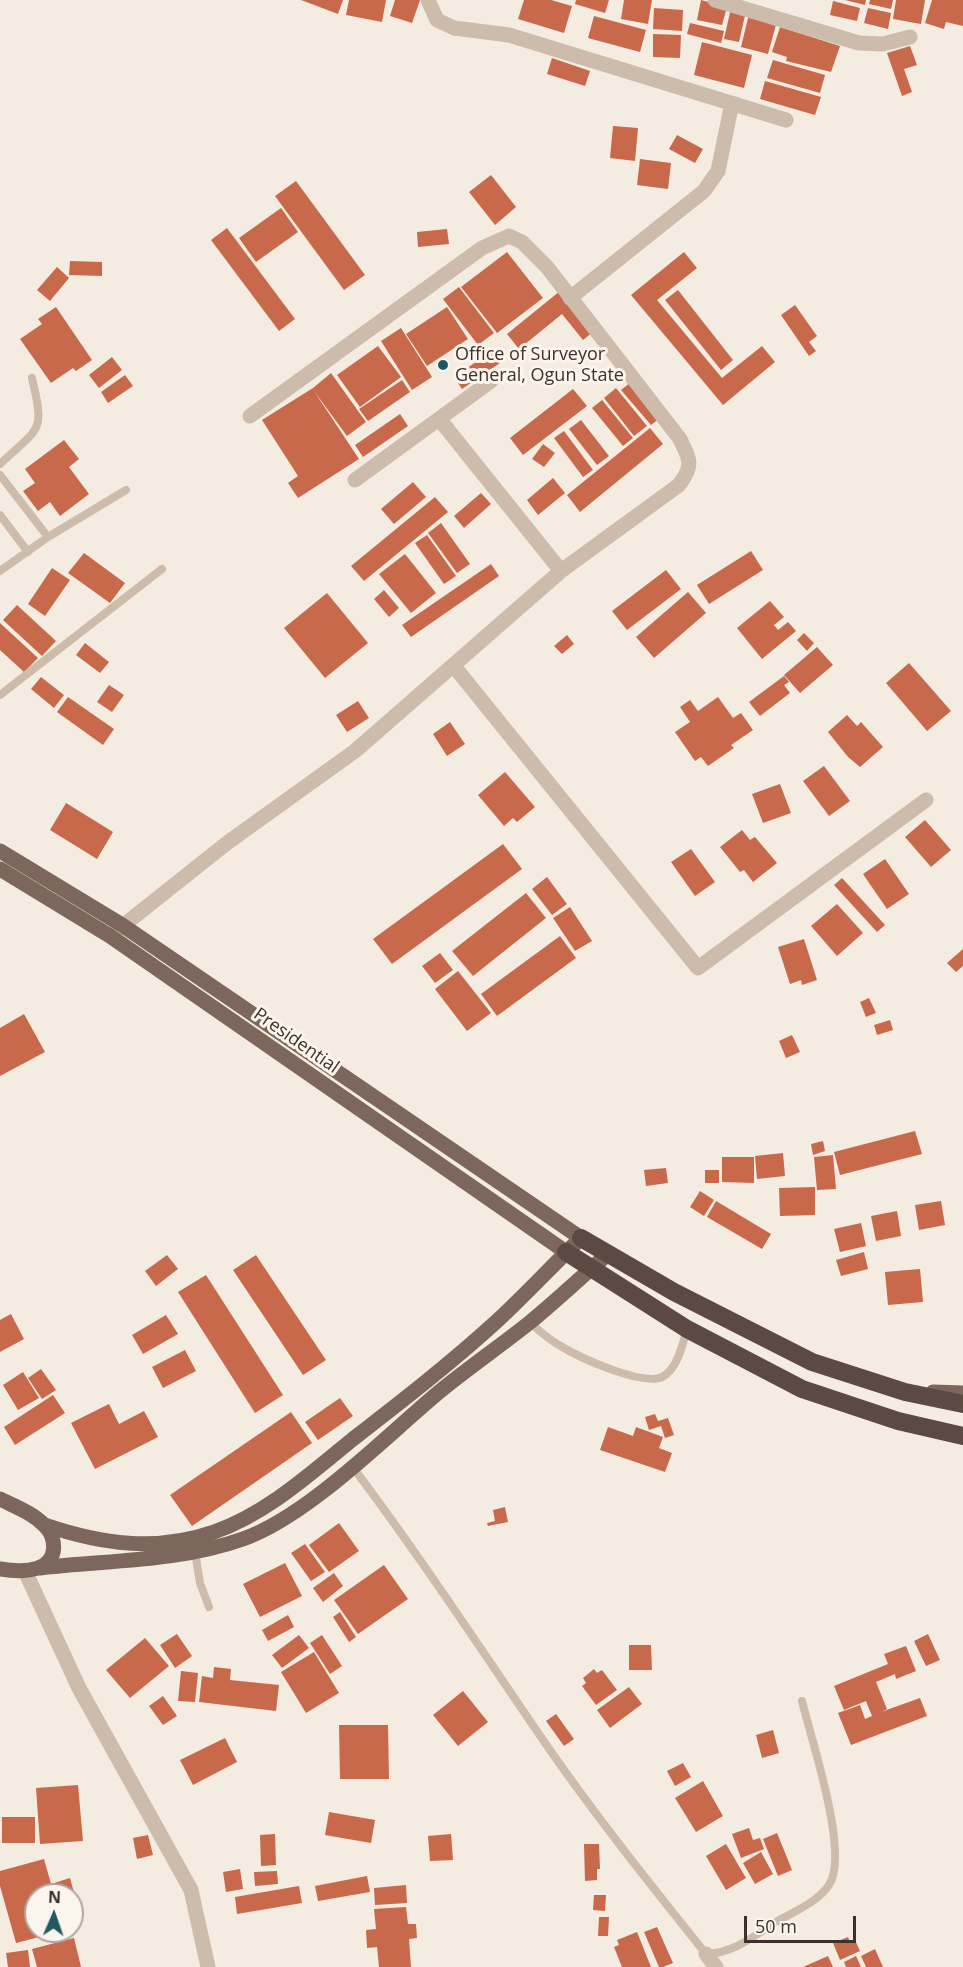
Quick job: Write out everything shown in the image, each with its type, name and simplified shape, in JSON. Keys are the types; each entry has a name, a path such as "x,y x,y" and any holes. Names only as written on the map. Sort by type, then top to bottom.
{"highway":[{"path":"581,1238 684,1298 812,1362 905,1392 963,1404"},
{"path":"566,1252 687,1329 802,1389 898,1421 963,1436"}],"main road":[{"path":"0,851 122,925 581,1238 524,1296 441,1369 293,1487 239,1522 212,1533 186,1538 117,1544 45,1525"},
{"name":"Presidential","path":"0,869 110,936 566,1252"},
{"path":"0,1569 33,1569 161,1558 195,1552 245,1538 274,1524 352,1466 440,1391 529,1322 608,1254"},
{"path":"905,1392 963,1393"},
{"path":"898,1421 963,1445"},
{"path":"0,1499 32,1514 45,1525 53,1536 54,1548 51,1559 33,1569"}],"street":[{"path":"428,0 437,20 454,28 509,35 786,120"},
{"path":"715,0 859,43 884,44 910,37"},
{"path":"570,298 704,191 718,171 732,103"},
{"path":"110,936 227,843 355,751 561,571 679,485 689,472 690,460 680,439 570,298 522,242 509,236 482,248 250,416"},
{"path":"355,480 491,381"},
{"path":"440,420 561,571"},
{"path":"453,665 698,968 926,800"},
{"path":"33,1569 79,1688 191,1890 208,1967"},
{"path":"706,1954 716,1967"}],"lane":[{"path":"0,464 39,425 40,415 32,378"},
{"path":"0,475 48,537"},
{"path":"0,571 48,537 126,490"},
{"path":"0,515 28,552"},
{"path":"0,695 162,569"},
{"path":"529,1322 559,1346 625,1375 651,1380 664,1376 675,1365 687,1329"},
{"path":"352,1466 400,1529 603,1823 706,1954 734,1948 815,1898 829,1886 834,1872 836,1840 802,1701"},
{"path":"195,1552 208,1607"}],"building":[{"path":"301,0 343,0 338,14"},
{"path":"349,0 386,0 382,22 346,15"},
{"path":"395,0 420,0 412,23 390,16"},
{"path":"524,0 551,0 572,6 564,33 518,19"},
{"path":"576,0 609,0 605,13 575,4"},
{"path":"624,0 652,0 648,24 621,19"},
{"path":"701,0 727,7 722,25 697,20"},
{"path":"845,0 866,0 865,5"},
{"path":"870,0 893,0 891,9 869,4"},
{"path":"896,0 925,0 921,24 893,19"},
{"path":"932,0 963,0 963,26 946,22 944,29 925,23"},
{"path":"833,1 860,8 857,21 830,15"},
{"path":"654,8 683,10 682,31 653,29"},
{"path":"731,8 746,11 739,42 724,39"},
{"path":"868,8 891,13 888,29 864,23"},
{"path":"749,14 777,21 768,54 741,47"},
{"path":"594,16 646,30 640,52 588,38"},
{"path":"690,23 724,31 721,43 687,34"},
{"path":"780,27 840,46 831,72 786,61 787,57 772,52"},
{"path":"653,34 681,35 680,58 653,57"},
{"path":"702,42 752,55 744,88 694,75"},
{"path":"910,46 917,65 904,69 912,92 902,96 887,53"},
{"path":"552,58 590,71 585,86 547,74"},
{"path":"773,60 825,75 820,93 767,78"},
{"path":"765,81 821,97 815,115 760,99"},
{"path":"613,126 638,128 635,161 610,158"},
{"path":"677,135 703,149 695,163 669,149"},
{"path":"640,159 671,163 668,189 637,185"},
{"path":"491,175 516,207 495,225 469,192"},
{"path":"296,181 365,275 344,290 275,196"},
{"path":"281,208 298,232 256,262 239,238"},
{"path":"227,228 295,319 279,331 211,240"},
{"path":"447,229 449,244 418,247 417,232"},
{"path":"507,252 543,298 497,333 461,287"},
{"path":"684,252 697,268 657,300 722,378 762,346 775,362 723,405 631,295"},
{"path":"70,261 102,262 102,276 69,275"},
{"path":"57,267 69,278 50,301 37,290"},
{"path":"459,287 494,333 478,345 443,299"},
{"path":"678,290 733,360 721,370 665,300"},
{"path":"560,291 593,332 583,340 562,314 519,349 507,334"},
{"path":"795,305 817,336 809,342 816,351 809,356 781,315"},
{"path":"56,307 92,360 76,371 73,368 51,383 20,339 42,324 38,319"},
{"path":"447,307 468,339 427,366 406,334"},
{"path":"401,328 432,377 412,390 381,341"},
{"path":"378,346 401,377 360,407 337,375"},
{"path":"492,351 500,363 462,389 454,377"},
{"path":"112,357 122,370 99,388 89,375"},
{"path":"331,373 366,422 347,436 314,391 359,459 298,498 288,483 298,476 262,420 313,388"},
{"path":"125,375 133,386 108,403 101,392"},
{"path":"402,380 410,392 368,421 359,409"},
{"path":"631,382 660,418 651,425 621,390"},
{"path":"616,388 647,426 634,436 604,398"},
{"path":"573,389 587,406 523,455 510,438"},
{"path":"602,400 633,438 623,446 592,408"},
{"path":"400,414 408,426 363,457 355,445"},
{"path":"581,420 609,456 597,465 569,429"},
{"path":"650,428 663,444 580,512 567,495"},
{"path":"564,431 593,470 583,477 554,438"},
{"path":"64,440 79,459 69,467 89,494 60,516 50,502 38,511 23,491 35,483 25,469"},
{"path":"543,444 555,453 544,467 532,459"},
{"path":"553,478 565,493 538,515 527,500"},
{"path":"413,482 426,497 394,524 381,509"},
{"path":"481,493 491,504 464,528 454,516"},
{"path":"435,497 448,512 364,581 351,566"},
{"path":"441,523 470,564 457,573 428,533"},
{"path":"427,535 456,576 444,584 415,543"},
{"path":"751,551 763,570 709,604 697,585"},
{"path":"84,553 125,583 110,603 68,573"},
{"path":"405,554 436,593 411,613 379,574"},
{"path":"491,564 499,576 411,637 402,625"},
{"path":"52,568 70,580 45,616 28,604"},
{"path":"666,570 681,589 627,630 612,611"},
{"path":"384,590 399,608 389,617 374,599"},
{"path":"688,592 706,613 654,658 636,637"},
{"path":"327,593 368,643 325,678 284,628"},
{"path":"770,601 784,617 774,625 778,630 788,622 796,631 762,659 737,628"},
{"path":"17,605 56,641 42,656 3,620"},
{"path":"0,623 38,658 24,672 0,650"},
{"path":"804,633 814,643 807,651 797,640"},
{"path":"567,635 574,644 562,654 554,646"},
{"path":"85,643 109,662 100,673 76,655"},
{"path":"817,647 833,665 800,693 784,675"},
{"path":"909,663 951,711 927,731 886,683"},
{"path":"784,676 789,682 784,685 790,693 760,716 749,702"},
{"path":"41,677 64,695 54,708 31,689"},
{"path":"109,685 124,695 112,712 97,702"},
{"path":"68,697 114,729 103,745 57,712"},
{"path":"718,697 733,718 741,713 753,730 731,745 734,748 708,766 701,757 695,761 675,732 690,722 680,707 690,700 698,711"},
{"path":"358,701 369,718 347,732 336,715"},
{"path":"847,715 857,726 861,722 883,747 860,767 848,757 828,732"},
{"path":"450,722 465,744 447,756 433,734"},
{"path":"824,766 850,801 829,816 803,781"},
{"path":"505,772 535,807 517,822 513,818 504,826 478,795"},
{"path":"780,784 791,813 763,823 752,794"},
{"path":"66,803 113,832 97,859 50,830"},
{"path":"925,820 951,850 931,867 905,837"},
{"path":"742,830 750,840 755,837 777,863 753,882 744,870 740,872 720,847"},
{"path":"503,844 522,869 392,964 373,939"},
{"path":"691,849 715,882 695,896 671,862"},
{"path":"885,859 909,894 887,909 863,874"},
{"path":"547,877 567,904 552,915 532,889"},
{"path":"842,878 885,925 877,932 834,885"},
{"path":"526,893 546,918 473,976 452,951"},
{"path":"837,904 863,933 837,956 811,926"},
{"path":"570,907 592,941 575,951 553,918"},
{"path":"560,936 576,958 497,1016 481,994"},
{"path":"804,939 817,980 802,985 801,980 790,984 778,947"},
{"path":"963,949 963,966 956,972 947,963"},
{"path":"440,953 453,970 435,983 422,966"},
{"path":"458,971 491,1013 467,1031 435,989"},
{"path":"869,998 876,1013 866,1017 860,1002"},
{"path":"24,1014 45,1052 0,1076 0,1028"},
{"path":"890,1020 893,1030 877,1035 874,1025"},
{"path":"792,1035 800,1052 786,1058 779,1041"},
{"path":"915,1131 922,1154 840,1175 834,1152"},
{"path":"823,1141 825,1151 813,1155 811,1144"},
{"path":"783,1153 785,1176 757,1179 755,1156"},
{"path":"833,1155 836,1189 817,1190 814,1157"},
{"path":"722,1157 754,1157 754,1183 722,1182"},
{"path":"666,1168 668,1183 646,1186 644,1170"},
{"path":"705,1170 719,1170 719,1183 705,1183"},
{"path":"815,1187 815,1215 780,1216 779,1188"},
{"path":"700,1191 714,1200 704,1216 690,1207"},
{"path":"716,1201 771,1234 762,1249 707,1217"},
{"path":"941,1201 945,1225 919,1230 915,1205"},
{"path":"897,1211 901,1236 876,1241 871,1216"},
{"path":"861,1223 866,1246 840,1252 834,1229"},
{"path":"864,1252 868,1269 841,1276 836,1260"},
{"path":"167,1255 178,1269 156,1286 145,1271"},
{"path":"256,1255 326,1360 303,1375 233,1270"},
{"path":"920,1269 923,1302 888,1305 885,1272"},
{"path":"206,1275 283,1395 255,1413 178,1292"},
{"path":"11,1314 24,1339 0,1352 0,1320"},
{"path":"166,1315 178,1334 143,1354 132,1335"},
{"path":"185,1350 196,1371 163,1388 152,1367"},
{"path":"41,1369 56,1390 42,1399 28,1378"},
{"path":"23,1372 39,1398 18,1410 3,1385"},
{"path":"53,1395 65,1413 15,1445 4,1427"},
{"path":"340,1398 353,1416 318,1440 305,1422"},
{"path":"109,1404 119,1424 144,1411 158,1437 95,1469 71,1423"},
{"path":"291,1412 312,1443 192,1526 170,1495"},
{"path":"655,1414 658,1421 668,1418 674,1435 665,1438 661,1426 649,1430 645,1417"},
{"path":"608,1427 633,1436 636,1427 663,1437 659,1448 672,1453 665,1472 600,1450"},
{"path":"505,1507 508,1522 488,1526 487,1523 495,1521 493,1510"},
{"path":"339,1523 359,1551 329,1572 309,1545"},
{"path":"305,1544 325,1572 311,1581 291,1553"},
{"path":"285,1563 302,1596 260,1617 243,1584"},
{"path":"384,1565 408,1599 358,1634 334,1600"},
{"path":"334,1573 343,1586 323,1602 313,1588"},
{"path":"340,1612 356,1637 349,1642 333,1617"},
{"path":"288,1615 294,1627 268,1641 262,1630"},
{"path":"177,1634 192,1656 175,1668 160,1645"},
{"path":"928,1634 940,1660 926,1666 914,1641"},
{"path":"299,1635 309,1648 282,1668 272,1655"},
{"path":"322,1635 342,1666 330,1674 310,1643"},
{"path":"145,1638 169,1666 130,1698 106,1670"},
{"path":"629,1645 651,1645 652,1670 629,1670"},
{"path":"906,1646 916,1671 896,1679 895,1674 876,1682 887,1709 881,1712 920,1698 927,1716 851,1745 838,1713 860,1705 865,1719 872,1716 866,1701 844,1710 834,1686 888,1664 884,1654"},
{"path":"314,1652 339,1693 306,1713 281,1672"},
{"path":"214,1667 231,1669 230,1680 279,1685 276,1711 199,1702 202,1676 213,1678"},
{"path":"594,1669 597,1673 602,1670 617,1690 596,1705 582,1686 586,1683 583,1678"},
{"path":"181,1671 198,1673 195,1702 178,1701"},
{"path":"629,1687 642,1704 610,1728 597,1710"},
{"path":"463,1691 488,1722 458,1746 433,1715"},
{"path":"163,1696 177,1716 163,1725 149,1706"},
{"path":"556,1714 574,1739 564,1746 546,1721"},
{"path":"339,1725 388,1725 389,1779 340,1779"},
{"path":"773,1730 779,1753 762,1758 756,1735"},
{"path":"225,1738 237,1762 193,1785 180,1760"},
{"path":"683,1763 691,1777 675,1786 667,1771"},
{"path":"703,1781 723,1816 696,1832 675,1798"},
{"path":"78,1785 83,1841 40,1844 36,1788"},
{"path":"329,1812 375,1820 371,1843 325,1835"},
{"path":"2,1817 35,1817 35,1843 2,1843"},
{"path":"749,1828 753,1840 760,1838 764,1849 741,1858 732,1834"},
{"path":"777,1833 792,1870 778,1876 763,1839"},
{"path":"275,1834 276,1865 261,1866 260,1835"},
{"path":"451,1834 453,1860 430,1861 428,1836"},
{"path":"148,1835 153,1855 137,1859 133,1838"},
{"path":"584,1844 599,1844 600,1869 597,1869 597,1880 585,1881"},
{"path":"726,1844 746,1878 726,1890 706,1856"},
{"path":"761,1852 773,1874 755,1884 743,1863"},
{"path":"44,1859 51,1883 24,1883 24,1941 16,1943 0,1886 0,1871"},
{"path":"240,1869 243,1889 226,1892 223,1872"},
{"path":"277,1871 278,1884 255,1886 254,1872"},
{"path":"367,1876 370,1892 318,1901 315,1886"},
{"path":"70,1878 71,1883 54,1883"},
{"path":"406,1885 407,1903 375,1905 374,1888"},
{"path":"299,1886 302,1903 237,1914 235,1897"},
{"path":"594,1895 606,1895 605,1911 593,1910"},
{"path":"406,1907 408,1924 416,1924 417,1938 409,1939 411,1967 379,1967 377,1947 367,1948 366,1930 376,1929 374,1909"},
{"path":"599,1917 609,1917 608,1936 598,1936"},
{"path":"657,1927 673,1963 663,1967 659,1967 644,1932"},
{"path":"637,1932 651,1967 622,1967 614,1947 619,1945 617,1940"},
{"path":"848,1937 850,1942 855,1940 860,1951 840,1960 833,1943"},
{"path":"55,1943 75,1943 81,1967 37,1967 32,1949"},
{"path":"875,1949 883,1967 866,1967 861,1956"},
{"path":"28,1950 30,1967 8,1967 6,1953"},
{"path":"828,1956 833,1967 803,1967"},
{"path":"856,1956 861,1967 846,1967 844,1962"}],"place":[{"name":"Office of Surveyor General, Ogun State","path":"443,365"}]}
